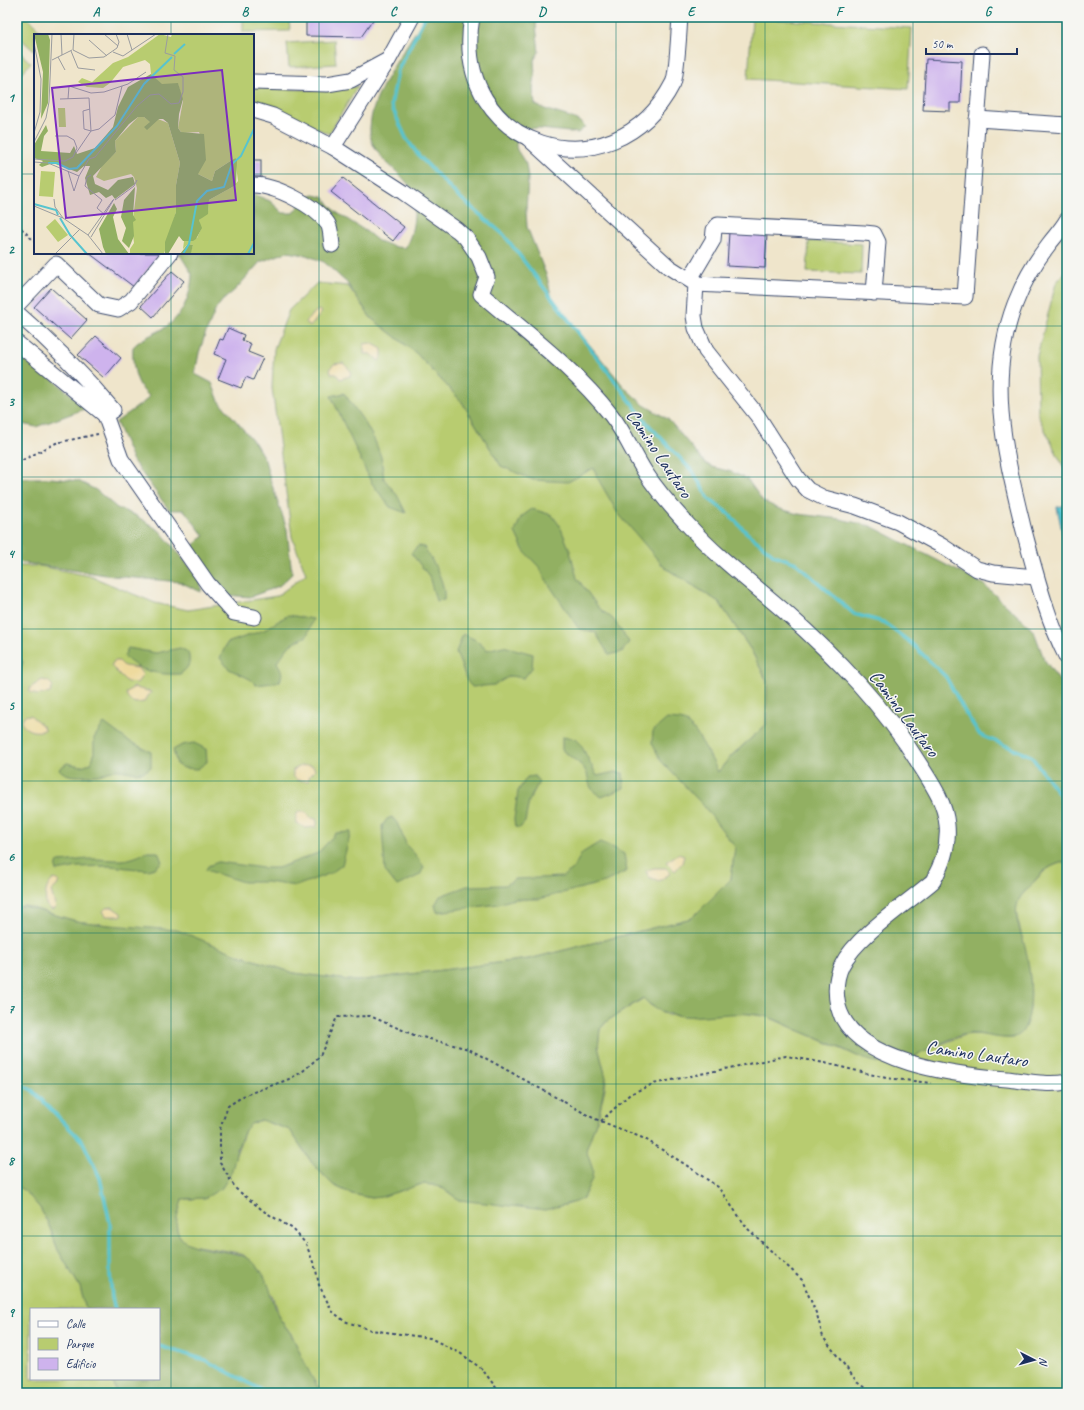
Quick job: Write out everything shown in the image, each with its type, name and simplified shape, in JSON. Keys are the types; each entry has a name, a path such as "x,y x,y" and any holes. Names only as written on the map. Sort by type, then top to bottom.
{"lane":[{"path":"254,110 273,116 334,147 389,59 412,17"},
{"path":"472,17 469,42 470,55 476,81 488,104 506,124 528,138 669,267 693,281 874,293 965,297 982,54"},
{"path":"528,138 554,147 581,148 595,146 620,137 643,122 674,82 680,17"},
{"path":"254,82 327,84 351,80 389,59"},
{"path":"977,119 1067,125"},
{"name":"Camino Lautaro","path":"334,147 403,192 466,238 479,257 487,277 481,294 570,371 599,400 625,435 644,471 655,487 690,528 728,564 811,635 857,681 897,731 938,794 947,823 946,846 941,864 933,880 867,935 843,964 837,981 837,1000 842,1017 847,1025 860,1038 878,1049 898,1058 936,1071 1052,1083 1067,1082"},
{"path":"254,185 277,190 319,213 329,225 332,245"},
{"path":"1067,220 1039,258 1021,289 1008,326 1001,366 1000,403 1004,444 1036,577 1056,634 1067,658"},
{"path":"874,293 878,242 874,234 718,225 714,230 713,240 693,281 694,316 696,328 706,351 757,415 798,479 808,490 824,498 855,506 898,522 936,543 977,569 993,573 1036,577"},
{"path":"17,305 56,264 98,305 118,309 131,301 169,254"},
{"path":"17,313 56,347 86,378 109,417 121,459 208,584 234,613 254,617"},
{"path":"17,343 109,417"}],"path":[{"path":"17,224 34,241"},
{"path":"17,463 56,443 94,435 109,417"},
{"path":"500,1393 482,1369 460,1353 430,1338 371,1330 344,1321 332,1311 319,1285 316,1270 306,1244 293,1229 265,1212 236,1189 220,1163 220,1129 228,1106 245,1095 302,1072 320,1056 337,1017 370,1016 414,1035 469,1049 519,1078 602,1121 645,1140 718,1187 748,1229 802,1280 818,1315 823,1337 858,1383 872,1393"},
{"path":"602,1121 630,1094 653,1084 786,1056 825,1063 886,1078 936,1084"}],"green space":[{"path":"17,17 26,17 44,34 34,34 34,51 17,35"},
{"path":"243,17 289,17 290,31 243,32"},
{"path":"425,17 538,17 536,25 539,52 534,60 535,76 533,89 535,104 547,110 577,120 585,127 578,133 531,128 519,135 516,145 517,150 526,164 528,178 526,211 527,227 547,277 552,299 625,388 644,405 668,419 705,463 712,467 732,472 747,479 763,501 777,508 798,514 840,519 871,526 983,584 1029,626 1035,634 1044,659 1063,686 1067,700 1067,861 1056,864 1044,871 1022,894 1018,902 1016,913 1027,955 1031,990 1029,1014 1026,1024 1022,1032 1017,1036 1004,1038 981,1034 967,1034 946,1041 904,1060 893,1063 882,1063 863,1058 777,1020 758,1015 728,1014 683,1016 668,1014 655,1008 643,998 607,1021 600,1029 598,1047 606,1078 599,1114 586,1150 593,1170 592,1179 583,1198 575,1202 545,1210 459,1200 444,1189 434,1185 422,1184 381,1197 371,1198 352,1194 333,1185 312,1163 290,1130 261,1120 251,1124 245,1130 237,1149 232,1171 222,1188 205,1198 182,1199 177,1219 177,1232 183,1240 193,1245 244,1256 253,1262 264,1276 280,1319 292,1336 309,1372 322,1393 116,1393 113,1380 160,1380 160,1308 86,1308 80,1287 58,1250 48,1223 40,1208 25,1191 17,1186 17,907 24,906 76,921 177,930 242,956 294,973 356,981 529,959 692,918 731,879 735,847 703,805 661,761 652,743 653,731 667,719 681,720 688,724 703,744 718,772 730,757 766,725 767,681 751,650 719,602 664,567 617,512 597,477 594,468 568,482 533,480 501,466 462,402 416,353 371,318 347,283 324,262 306,255 287,252 260,262 216,309 199,353 195,374 212,383 219,401 255,443 265,460 287,529 292,574 279,586 250,597 225,595 191,547 204,536 184,510 169,510 133,461 116,422 144,402 149,396 140,386 135,374 133,347 142,340 167,326 179,314 183,307 190,291 192,274 180,254 254,254 254,194 270,201 283,213 293,213 305,198 314,195 323,197 336,212 378,241 396,247 405,248 413,225 415,198 408,184 374,147 370,128 376,100 400,56"},
{"path":"752,18 912,28 908,89 748,79"},
{"path":"334,40 336,64 289,67 287,43"},
{"path":"17,50 31,63 17,78"},
{"path":"358,86 329,134 276,109 254,103 254,87 329,91"},
{"path":"809,241 862,244 861,274 807,272"},
{"path":"1067,270 1067,474 1038,416 1037,356 1056,283"},
{"path":"317,283 348,286 371,318 416,353 462,402 501,466 594,468 598,477 664,567 719,602 751,650 767,681 766,725 730,757 704,790 736,840 731,879 692,918 529,959 356,981 294,973 242,956 108,925 76,921 25,906 17,907 17,566 40,566 90,576 155,603 188,610 277,596 306,574 292,537 272,388 274,349 289,310"},
{"path":"17,349 87,408 36,427 17,423"},
{"path":"344,393 365,423 375,441 381,457 384,479 397,495 406,513 390,507 371,482 331,396"},
{"path":"17,478 51,478 78,481 96,490 117,508 135,515 160,531 201,580 201,592 180,582 113,576 17,562"},
{"path":"532,509 552,515 560,526 570,551 577,578 599,608 613,619 629,642 622,652 609,655 595,632 579,629 539,567 524,551 515,532 521,517"},
{"path":"418,546 424,547 438,572 443,586 444,600 436,601 429,576 411,553"},
{"path":"288,615 313,619 307,636 290,645 277,662 282,673 280,682 256,685 250,679 229,669 220,658 227,643 264,630"},
{"path":"463,634 476,640 487,650 503,646 533,654 532,668 524,678 510,676 494,685 472,687 467,681 456,652"},
{"path":"128,648 156,653 180,648 188,652 188,665 180,674 157,673 136,666 124,656"},
{"path":"17,654 23,662 17,678"},
{"path":"104,723 127,740 151,752 151,767 139,773 116,770 98,775 72,776 62,772 59,769 67,763 81,766 91,763 94,755 94,738"},
{"path":"562,737 575,739 581,745 597,776 615,772 623,773 624,788 602,797 592,790 587,774 582,766 562,750"},
{"path":"194,743 206,749 207,762 197,769 184,768 177,765 173,750 182,745"},
{"path":"535,776 539,782 529,801 525,822 520,828 515,827 514,819 518,791 527,777"},
{"path":"392,817 397,823 407,846 424,867 420,875 397,886 385,871 382,826 387,819"},
{"path":"351,832 342,865 331,873 296,886 267,882 243,882 206,870 208,866 218,862 263,868 278,868 318,853 336,833"},
{"path":"600,842 624,854 627,871 605,882 539,899 514,899 498,904 437,912 435,905 440,896 467,886 505,885 515,879 562,877 573,869 582,853"},
{"path":"146,852 158,852 162,862 155,868 147,870 110,866 78,867 57,871 56,868 58,862 88,859 126,859 139,856"},
{"path":"1067,861 1067,1393 322,1393 308,1372 292,1335 280,1319 273,1295 244,1255 191,1245 182,1240 177,1231 176,1220 182,1199 193,1199 227,1179 245,1130 251,1124 261,1120 290,1130 312,1163 333,1185 352,1194 371,1198 422,1184 434,1185 444,1189 459,1200 566,1205 583,1198 589,1159 586,1150 599,1114 605,1088 606,1078 598,1047 600,1029 607,1021 644,998 650,1005 667,1015 697,1016 738,1012 768,1017 862,1058 880,1063 893,1063 965,1035 977,1034 1002,1038 1014,1038 1024,1026 1029,1014 1031,991 1026,954 1016,914 1017,903 1022,895 1044,872 1055,865"},
{"path":"17,1186 27,1191 40,1208 48,1223 58,1250 80,1287 86,1308 30,1308 30,1380 113,1380 116,1393 17,1393"}],"sand":[{"path":"318,310 322,312 310,327 306,322 307,319"},
{"path":"371,343 382,349 382,356 379,361 371,354 364,354 364,344"},
{"path":"343,363 351,371 350,376 340,379 336,374 331,374 330,368 334,364"},
{"path":"114,661 119,661 124,666 138,668 143,675 137,683 127,682 111,666"},
{"path":"42,680 48,681 53,686 50,693 37,695 30,692 30,688"},
{"path":"135,687 151,692 144,702 136,703 130,701 126,694 129,690"},
{"path":"30,715 43,726 44,730 31,730 23,725 21,722 24,716"},
{"path":"301,766 313,766 315,770 310,775 308,781 297,780 293,776 293,770"},
{"path":"299,811 306,812 311,818 316,819 316,827 305,828 297,823 296,816"},
{"path":"678,854 684,856 682,863 675,871 666,862"},
{"path":"654,868 666,868 671,873 659,881 649,877 646,871"},
{"path":"54,879 59,881 57,886 51,891 56,908 51,910 46,905 46,894 47,887"},
{"path":"112,907 121,913 121,916 106,916 103,911 106,908"}],"water":[{"path":"1067,505 1067,545 1065,546 1057,507"}],"building":[{"path":"306,17 375,17 361,37 306,36"},
{"path":"926,59 962,61 960,103 950,103 950,111 923,110"},
{"path":"254,160 261,160 261,177 254,177"},
{"path":"343,178 404,227 393,241 331,192"},
{"path":"729,232 767,234 765,268 727,266"},
{"path":"90,254 159,254 134,287"},
{"path":"172,271 184,281 153,317 141,306"},
{"path":"51,288 87,320 70,339 34,307"},
{"path":"228,328 244,335 242,340 251,344 248,352 263,358 253,380 246,377 241,388 218,379 226,359 214,354 220,339 223,340"},
{"path":"96,336 121,358 104,378 78,355"}],"waterway":[{"path":"425,17 398,70 391,105 406,138 419,156 457,195 504,235 647,423 693,472 709,499 729,514 747,533 774,555 796,563 854,614 883,622 911,643 946,677 965,712 980,735 1031,756 1067,805"},
{"path":"17,1083 32,1090 83,1142 100,1178 110,1223 110,1274 112,1298 115,1308"},
{"path":"160,1346 205,1360 267,1393"}]}
